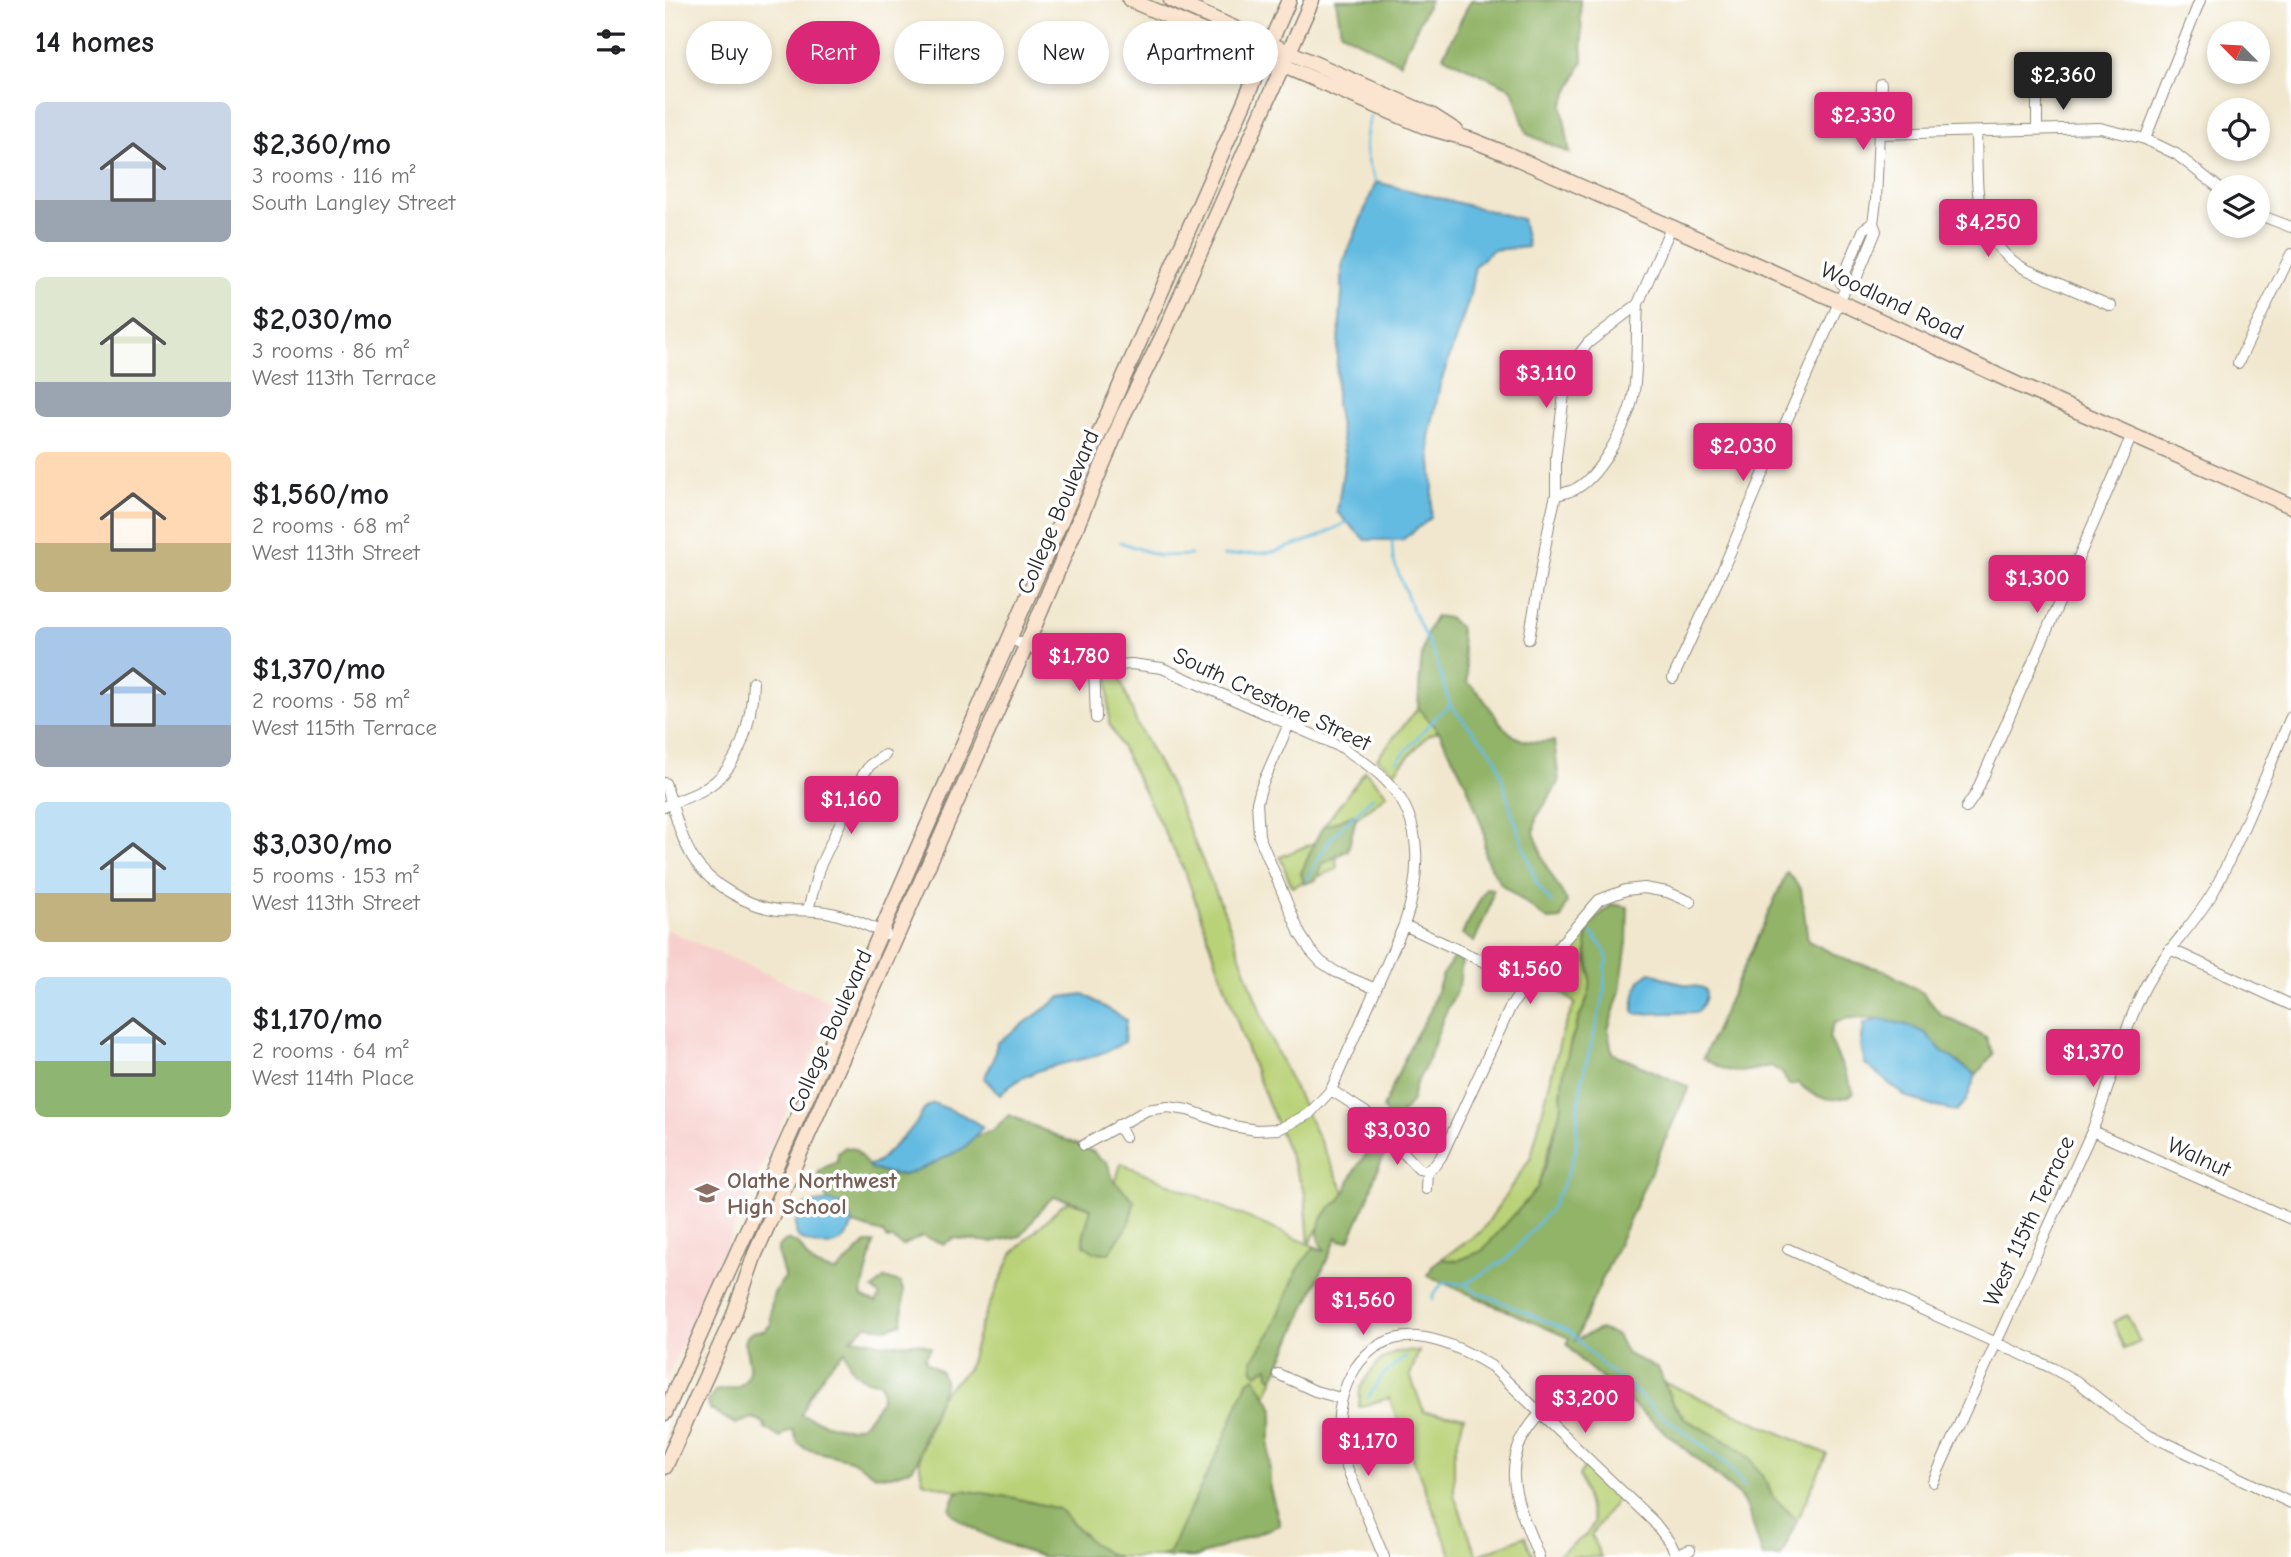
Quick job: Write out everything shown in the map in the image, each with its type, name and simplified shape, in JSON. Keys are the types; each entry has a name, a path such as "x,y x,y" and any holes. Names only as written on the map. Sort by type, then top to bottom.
{"main road":[{"name":"Woodland Road","path":"1130,0 1178,21"},
{"name":"Woodland Road","path":"1171,0 1218,21"},
{"name":"College Boulevard","path":"1278,25 1289,0"},
{"name":"College Boulevard","path":"665,1467 733,1317 755,1254 1026,646 1124,414 1166,329 1312,0"},
{"name":"Woodland Road","path":"1278,47 1431,115 1472,140 1671,227 1843,295 2132,435 2291,506"},
{"name":"Woodland Road","path":"1278,64 1426,127 1472,140"},
{"name":"College Boulevard","path":"665,1413 881,931 1252,84"}],"street":[{"path":"2145,139 2200,0"},
{"path":"2037,129 2037,94 2047,62"},
{"path":"1673,678 1843,295 1853,286 1867,259 1876,231 1873,223 1881,84"},
{"path":"1879,134 2100,128 2145,139 2184,159 2207,178"},
{"path":"1976,133 1981,216 1994,243 2013,262 2025,269 2111,306"},
{"path":"2270,219 2291,227"},
{"path":"1556,495 1577,488 1588,478 1620,434 1634,388 1638,304 1671,227"},
{"path":"2238,363 2291,254"},
{"path":"1529,639 1556,495 1563,391 1570,368 1588,343 1638,304"},
{"path":"1966,808 1976,793 2132,435"},
{"name":"South Crestone Street","path":"1009,638 1071,666 1083,668 1131,663 1162,668 1343,748 1370,766 1392,787 1406,811 1416,844 1417,875 1413,900 1404,925 1331,1090 1309,1115 1279,1129 1256,1130 1233,1126 1188,1110 1168,1107 1147,1110 1084,1145"},
{"path":"1094,667 1096,718"},
{"path":"668,804 706,788 723,774 745,735 752,708 753,682"},
{"name":"West 115th Terrace","path":"1933,1482 2092,1131 2109,1091 2133,1013 2144,990 2215,888 2291,717"},
{"path":"1289,724 1257,802 1259,836 1300,934 1310,950 1336,972 1376,989"},
{"path":"808,910 819,868 863,775 870,765 885,755"},
{"path":"665,783 668,804 680,833 693,858 705,875 714,882 758,904 776,909 808,910 843,916 897,938"},
{"path":"1331,1090 1365,1112 1419,1169 1427,1171 1435,1166 1441,1157 1511,1006 1523,988 1599,900 1626,890 1644,888 1667,892 1691,902"},
{"path":"1404,925 1493,966 1523,988"},
{"path":"2171,949 2291,1004"},
{"path":"1118,1125 1125,1137"},
{"name":"Walnut","path":"2092,1131 2291,1219"},
{"path":"1426,1189 1427,1171"},
{"path":"1788,1249 1995,1341 2076,1381 2123,1418 2150,1435 2291,1503"},
{"path":"1384,1557 1341,1452 1338,1422 1340,1398 1352,1372 1368,1352 1390,1340 1415,1337 1462,1350 1491,1366 1654,1522 1677,1556 1690,1550"},
{"path":"1277,1374 1315,1391 1340,1398"},
{"path":"1539,1557 1516,1498 1513,1479 1515,1457 1522,1438 1541,1413"}],"shaded area":[{"name":"Olathe Northwest High School","path":"665,929 835,1004 665,1381"}],"green space":[{"path":"1336,0 1430,0 1400,63 1341,32"},
{"path":"1471,0 1580,0 1583,61 1562,106 1570,153 1527,134 1512,89 1443,56"},
{"path":"1436,616 1448,618 1459,626 1467,683 1483,698 1503,726 1520,739 1535,742 1554,741 1559,782 1536,818 1534,832 1545,864 1567,901 1561,919 1548,920 1501,884 1485,857 1484,831 1465,781 1440,733 1418,708 1423,648"},
{"path":"1108,672 1118,672 1137,724 1172,789 1226,916 1268,1033 1346,1195 1324,1227 1318,1228 1309,1244 1305,1193 1250,1058 1186,874 1109,723"},
{"path":"1418,708 1439,731 1428,735 1394,772 1377,758"},
{"path":"1365,771 1387,794 1355,819 1336,856 1337,869 1292,887 1280,857 1316,842 1323,827"},
{"path":"1353,814 1356,818 1348,850 1322,864 1316,880 1304,884 1301,873 1323,827"},
{"path":"1787,872 1801,889 1808,941 1846,960 1884,970 1923,993 1940,1014 1986,1037 1993,1054 1976,1075 1942,1051 1925,1033 1879,1019 1848,1018 1834,1023 1829,1037 1854,1093 1840,1099 1818,1096 1799,1083 1789,1085 1782,1073 1771,1066 1736,1072 1703,1058"},
{"path":"1486,888 1493,889 1490,906 1474,942 1462,934"},
{"path":"1612,904 1628,907 1627,942 1620,991 1608,1030 1612,1053 1689,1087 1575,1340 1600,1329 1617,1335 1627,1354 1658,1368 1672,1402 1685,1419 1733,1445 1749,1457 1767,1483 1772,1496 1797,1520 1781,1557 1763,1557 1748,1510 1739,1495 1580,1360 1567,1344 1569,1338 1428,1276 1433,1265 1441,1259 1457,1261 1482,1251 1537,1189 1562,1104 1562,1083 1569,1050 1589,992 1587,935 1593,921"},
{"path":"1590,925 1586,959 1591,979 1590,990 1571,1040 1561,1092 1562,1104 1537,1189 1482,1251 1457,1261 1441,1259 1482,1231 1531,1157 1562,1033 1575,1003 1546,981"},
{"path":"1454,957 1462,961 1459,986 1415,1086 1412,1101 1398,1118 1389,1117 1383,1108 1411,1044 1430,1011 1443,974"},
{"path":"1009,1115 1094,1152 1098,1158 1107,1162 1113,1180 1134,1200 1130,1222 1109,1253 1094,1252 1084,1245 1083,1238 1091,1208 1054,1197 1047,1202 1021,1236 991,1242 954,1238 944,1244 922,1236 902,1246 893,1239 887,1239 883,1233 853,1224 845,1207 829,1201 818,1188 819,1173 823,1168 837,1162 838,1153 845,1147 855,1149 870,1168 904,1175 963,1148 974,1137 993,1130"},
{"path":"1379,1138 1386,1150 1349,1240 1340,1241 1337,1237 1273,1379 1269,1375 1268,1367 1257,1374 1253,1370 1252,1361 1272,1330 1297,1271 1314,1247 1326,1251 1318,1236 1322,1219 1342,1197 1374,1139"},
{"path":"1121,1163 1330,1253 1200,1543 1172,1557 1114,1557 1092,1548 1051,1515 923,1482 920,1453 940,1396 968,1369 981,1324 1012,1254 1063,1204 1071,1202 1097,1210 1115,1184"},
{"path":"786,1240 797,1243 813,1263 836,1272 866,1243 874,1243 861,1296 876,1303 880,1296 873,1289 885,1278 900,1283 904,1291 902,1323 889,1328 866,1326 851,1339 885,1344 920,1343 931,1348 925,1357 926,1362 941,1372 945,1384 923,1438 918,1460 912,1469 891,1476 876,1475 851,1460 806,1449 798,1443 793,1430 780,1438 765,1428 764,1423 753,1418 735,1424 710,1409 708,1402 715,1391 737,1387 744,1382 749,1365 744,1342 752,1332 764,1331 771,1324 772,1299 785,1278 778,1247","holes":["845,1351 856,1374 867,1380 881,1382 881,1398 869,1417 861,1425 847,1428 801,1415 825,1372"]},
{"path":"2127,1315 2140,1342 2124,1349 2113,1322"},
{"path":"1419,1351 1410,1375 1424,1412 1464,1417 1454,1455 1454,1495 1477,1556 1525,1536 1533,1557 1452,1557 1389,1398 1359,1407 1360,1389 1380,1361 1395,1352"},
{"path":"1255,1377 1274,1409 1269,1442 1270,1489 1280,1525 1197,1557 1156,1557 1168,1554 1223,1442 1247,1382"},
{"path":"1664,1382 1827,1454 1797,1520 1772,1496 1767,1483 1685,1419 1672,1402"},
{"path":"1587,1465 1619,1497 1591,1535 1601,1557 1555,1557 1586,1535 1594,1523 1579,1475"},
{"path":"963,1490 1015,1498 1059,1509 1091,1542 1107,1553 1119,1557 1047,1557 994,1539 965,1523 950,1509 956,1493"}],"water":[{"path":"1376,182 1522,219 1528,247 1492,250 1475,266 1469,299 1440,385 1429,437 1433,486 1431,518 1402,540 1365,540 1337,512 1345,459 1336,403 1342,266"},
{"path":"1651,972 1675,982 1705,989 1701,1007 1697,1012 1635,1014 1633,1011 1637,988 1642,978"},
{"path":"1084,994 1126,1020 1124,1042 1092,1056 1029,1074 1000,1095 984,1078 993,1061 997,1043 1061,997"},
{"path":"1879,1019 1907,1025 1925,1033 1942,1051 1976,1075 1966,1101 1956,1111 1931,1106 1905,1096 1865,1064 1861,1046 1864,1024"},
{"path":"933,1103 961,1114 983,1127 964,1148 904,1175 870,1168 869,1165 877,1163 915,1125 925,1108"},
{"path":"829,1201 845,1206 853,1224 844,1239 833,1245 821,1246 797,1236 795,1224 805,1205"}],"waterway":[{"path":"1371,115 1366,133 1366,149 1376,182"},
{"path":"1223,556 1275,552 1318,537 1347,522"},
{"path":"1392,540 1393,559 1413,611 1435,656 1450,705 1496,757 1536,882 1551,903"},
{"path":"1120,542 1159,556 1191,555"},
{"path":"1397,761 1450,705"},
{"path":"1306,880 1330,839 1373,797"},
{"path":"1592,933 1605,951 1608,962 1605,966 1604,995 1582,1079 1576,1149 1567,1175 1551,1208 1507,1259 1465,1284 1473,1290 1569,1331 1606,1369 1628,1384 1652,1408 1727,1464 1745,1487"},
{"path":"1433,1300 1433,1294 1444,1282 1464,1284"},
{"path":"1368,1398 1383,1375 1406,1356"}],"place":[{"name":"Olathe Northwest High School","path":"707,1193"}]}
